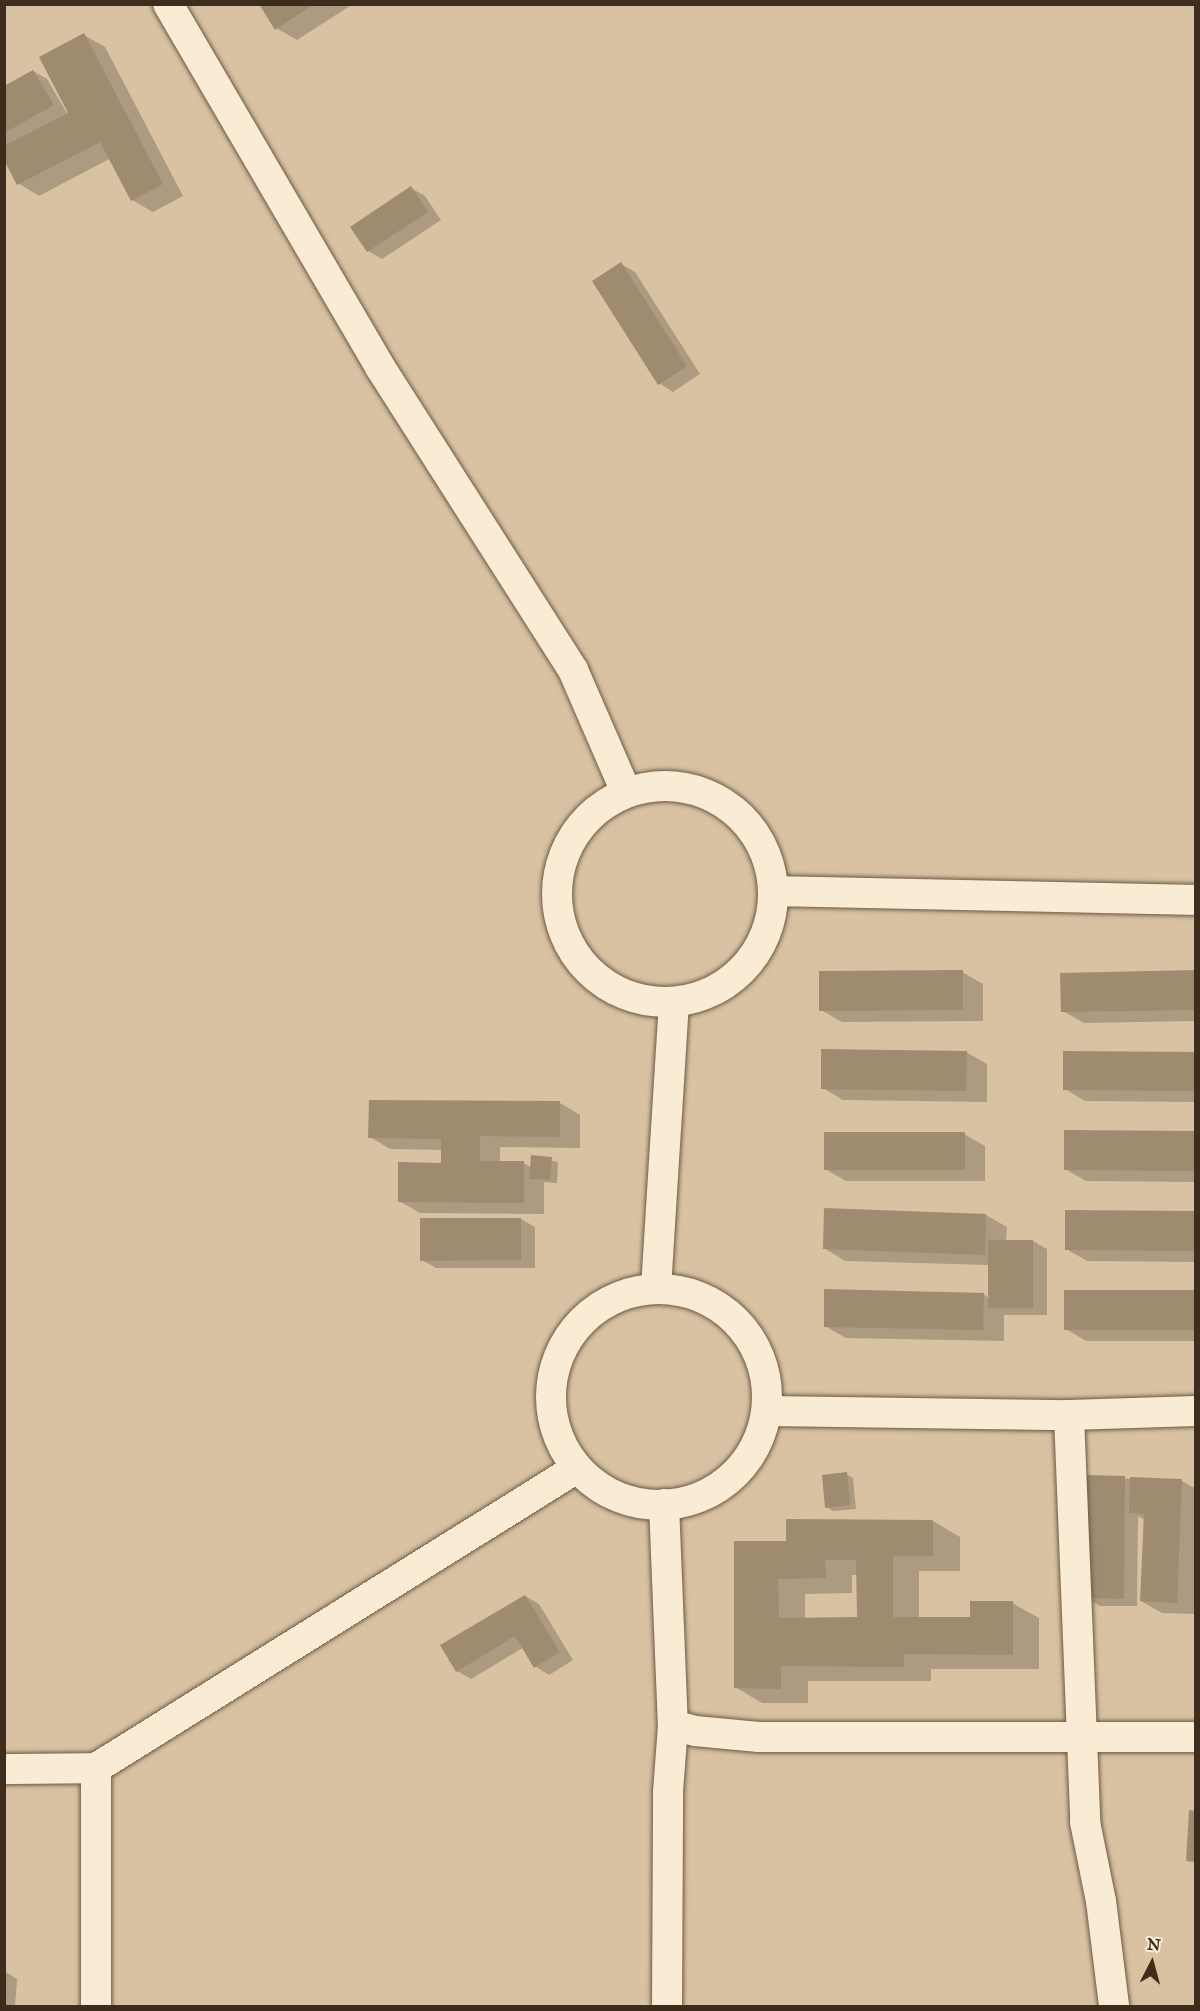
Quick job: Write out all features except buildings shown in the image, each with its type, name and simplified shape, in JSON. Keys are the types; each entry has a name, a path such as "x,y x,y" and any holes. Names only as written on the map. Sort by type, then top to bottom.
{"street":[{"path":"168,4 380,366 573,669 627,792"},
{"path":"660,785 694,789 726,803 752,826 768,857 775,891 771,923 757,953 736,978 707,995 674,1003 640,1000 608,986 590,972 563,934 556,901 559,867 573,835 596,810 627,792 660,785"},
{"path":"775,891 1196,900"},
{"path":"656,1288 674,1003"},
{"path":"656,1288 687,1292 716,1304 741,1324 758,1350 767,1380 768,1411 758,1445 736,1474 708,1494 664,1504 637,1504 604,1491 577,1468 558,1439 550,1404 553,1369 567,1337 591,1312 621,1294 656,1288"},
{"path":"768,1411 1069,1415 1196,1411"},
{"path":"1069,1415 1085,1822 1101,1901 1114,2007"},
{"path":"4,1769 96,1768 577,1468"},
{"path":"664,1504 673,1725 667,2007"},
{"path":"673,1725 696,1731 759,1737 1196,1737"},
{"path":"96,1768 96,2007"}],"shaded area":[{"path":"5,5 1195,5 1195,2006 5,2006"}]}
